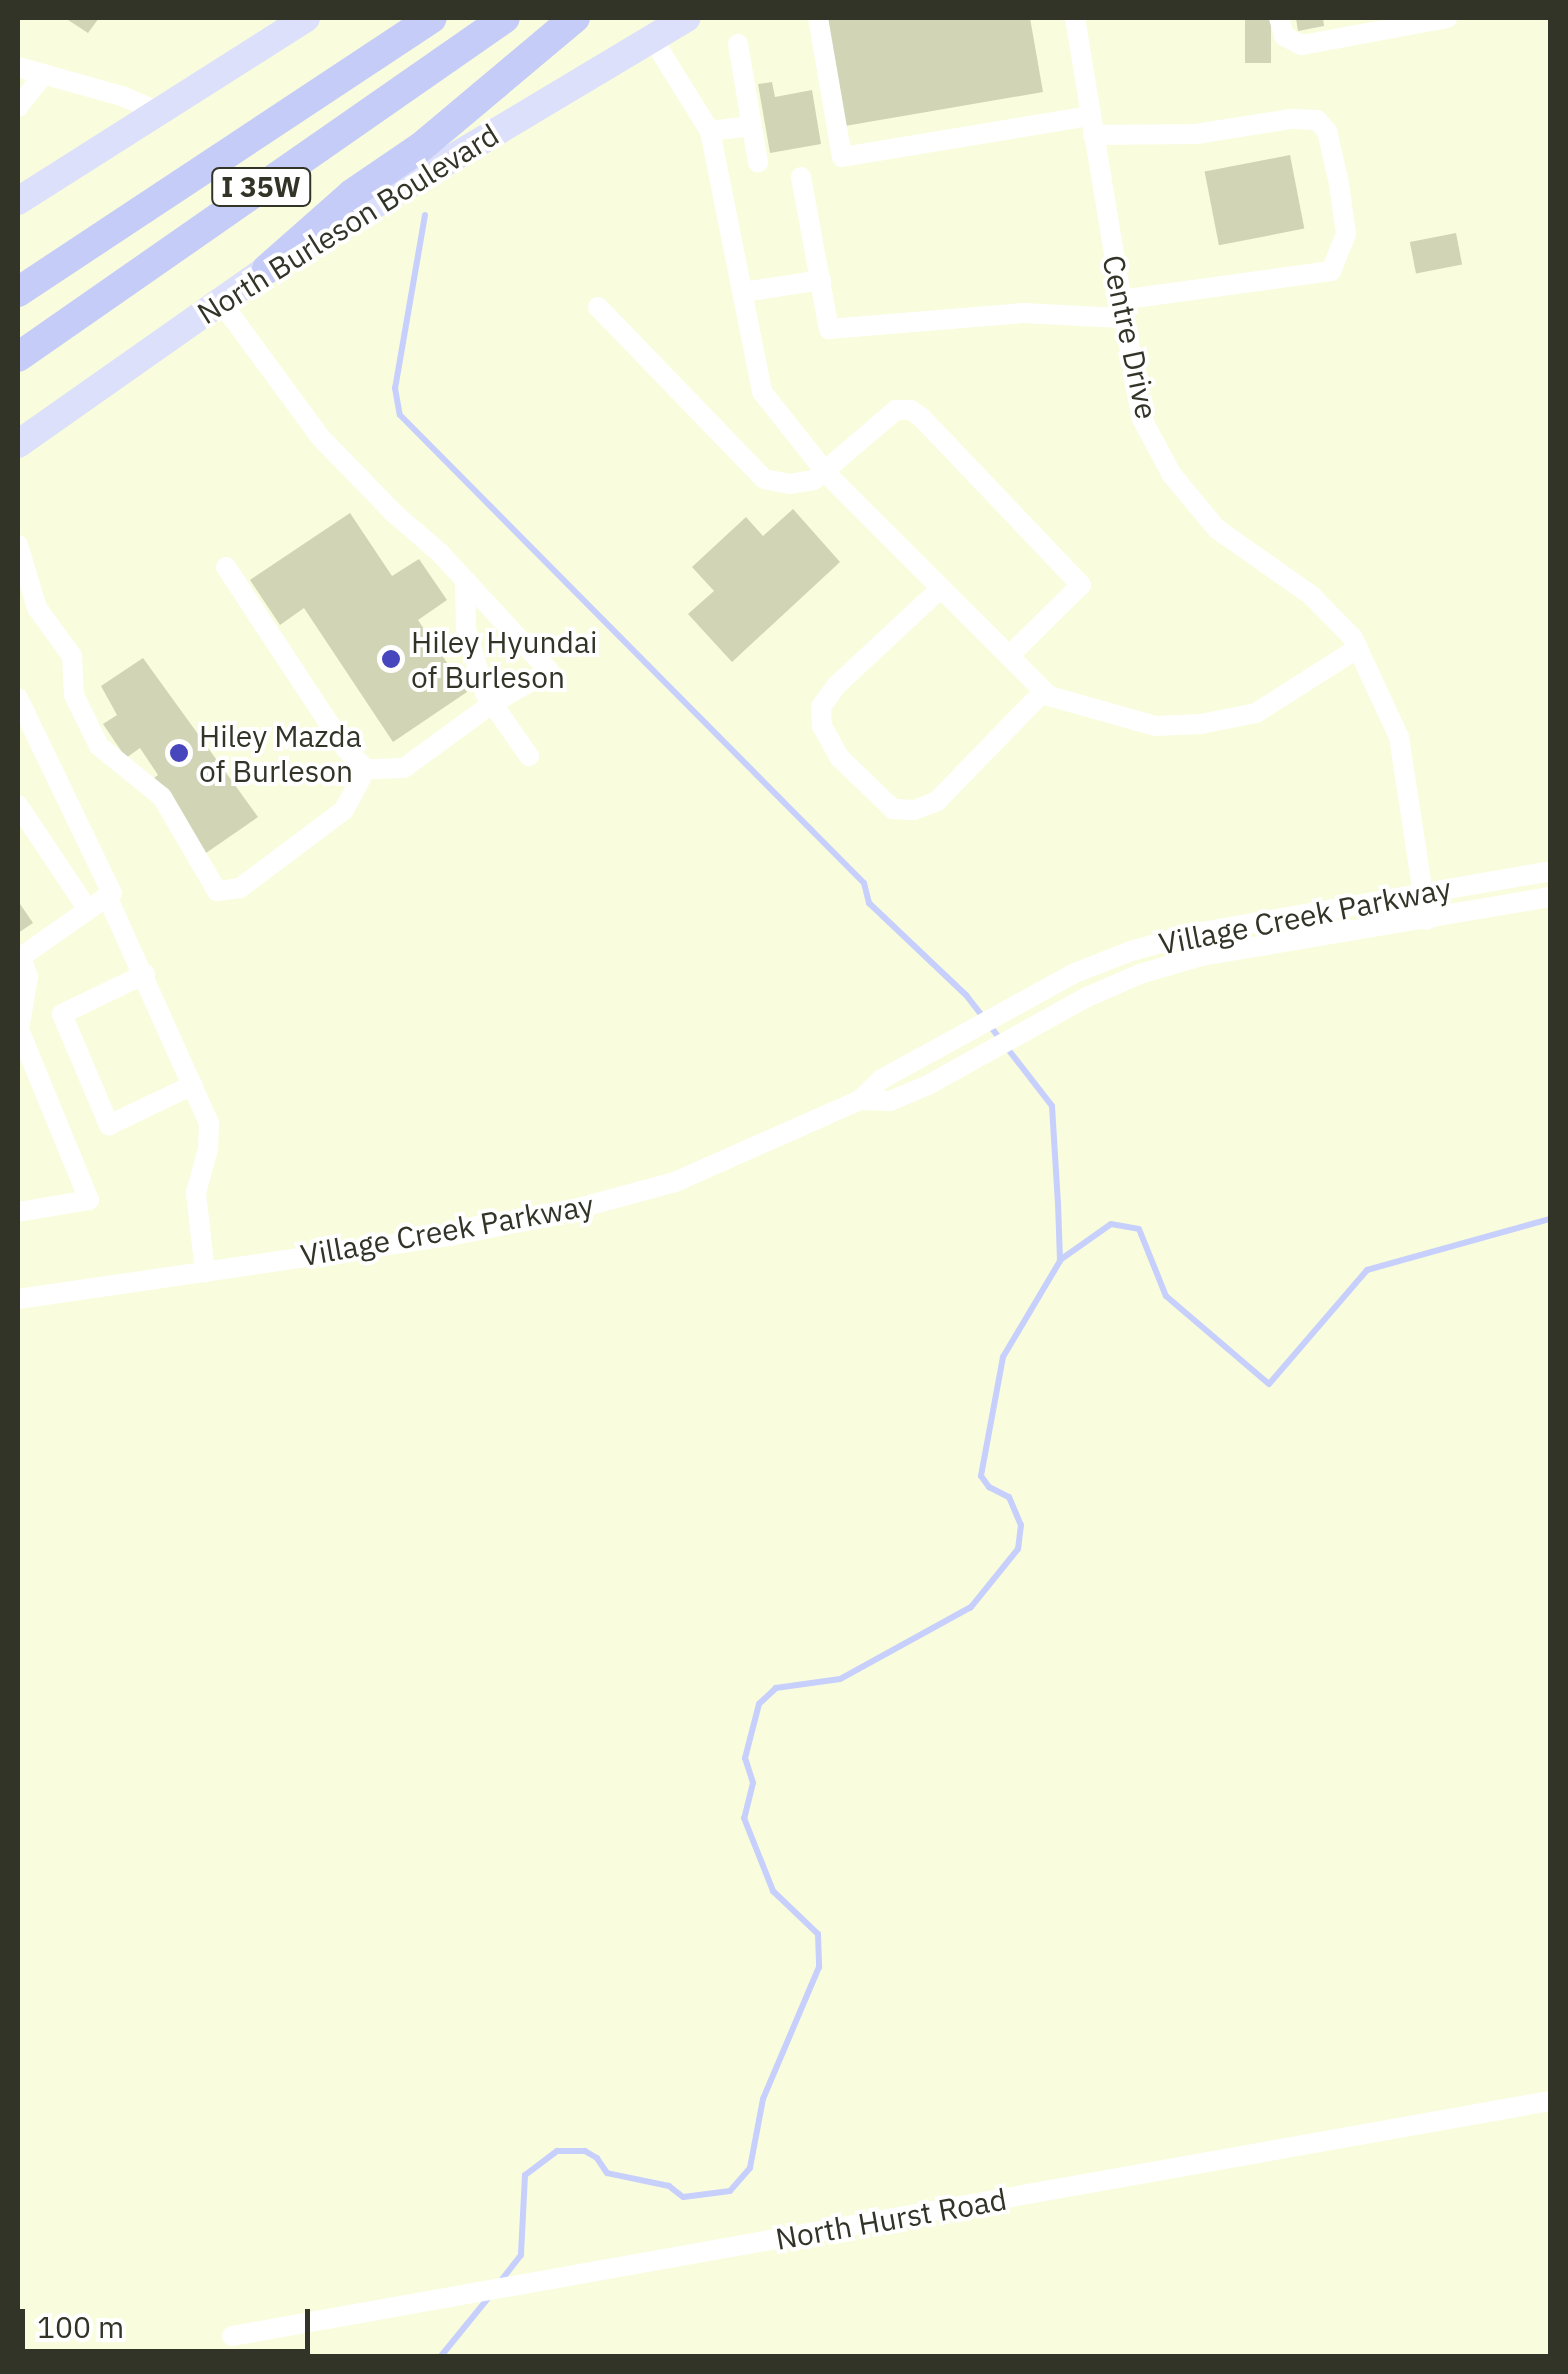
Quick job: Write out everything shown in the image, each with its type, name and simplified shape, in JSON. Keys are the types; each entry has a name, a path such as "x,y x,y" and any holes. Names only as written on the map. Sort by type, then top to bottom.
{"highway":[{"path":"366,60 400,18"},
{"name":"I 35W","path":"18,292 32,276 432,18"},
{"name":"I 35W","path":"18,357 505,18"},
{"path":"267,269 352,194 421,147 574,18"}],"main road":[{"path":"18,200 306,18"},
{"name":"North Burleson Boulevard","path":"18,444 267,269 686,18"}],"street":[{"path":"801,177 829,329 1022,313 1121,310 1331,271 1346,234 1327,131 1317,120 1292,118 1196,134 1092,125 842,156 818,18"},
{"name":"Centre Drive","path":"1075,18 1141,417 1172,475 1217,528 1311,595 1358,648 1398,737 1426,920"},
{"path":"1279,18 1284,36 1302,45 1448,18"},
{"path":"652,38 710,130 762,392 826,472 1044,691 1100,714 1156,726 1201,724 1256,712 1358,648"},
{"path":"738,44 758,162"},
{"path":"18,67 159,112"},
{"path":"18,107 44,74"},
{"path":"710,130 751,126"},
{"path":"743,292 821,280"},
{"path":"221,302 321,438 440,552 549,670 494,702 404,768 366,769 346,749 226,567"},
{"path":"598,307 764,479 789,484 814,480 896,410 911,410 921,416 1082,585 1009,656"},
{"path":"18,545 37,608 72,656 74,694 99,746 162,797 217,892 240,888 344,810 366,769"},
{"path":"465,583 466,628 484,693 529,756"},
{"path":"941,588 836,686 822,707 822,726 840,758 893,808 914,810 937,801 1044,691"},
{"path":"18,1212 90,1200 19,1028 28,977 19,958 112,894 19,704"},
{"path":"18,805 88,910"},
{"name":"Village Creek Parkway","path":"18,1299 450,1236 556,1214 675,1182 860,1100 882,1079 1075,973 1164,942 1550,870"},
{"path":"107,896 193,1085 210,1136 196,1192 206,1272"},
{"name":"Village Creek Parkway","path":"860,1100 890,1101 928,1085 1025,1029 1140,974 1201,956 1550,897"},
{"path":"144,974 62,1014 109,1125 193,1085"},
{"name":"North Hurst Road","path":"232,2336 1550,2101"}],"building":[{"path":"65,18 99,18 88,33"},
{"path":"1030,18 1043,92 845,126 827,20"},
{"path":"1245,18 1271,18 1271,63 1245,63"},
{"path":"1296,18 1323,18 1324,26 1298,31"},
{"path":"772,82 775,97 812,90 821,144 770,153 758,84"},
{"path":"1290,155 1304,229 1219,245 1205,172"},
{"path":"1456,233 1462,264 1416,273 1410,242"},
{"path":"793,509 840,562 732,662 688,614 714,591 692,567 746,517 763,536"},
{"name":"Hiley Hyundai of Burleson","path":"350,513 392,576 419,559 447,600 418,620 467,692 393,742 304,608 280,625 250,580"},
{"name":"Hiley Mazda of Burleson","path":"143,658 258,817 206,853 154,778 158,775 140,748 126,758 103,724 117,715 101,686"},
{"path":"18,901 33,923 18,933"}],"waterway":[{"path":"425,215 395,388 400,415 864,883 869,903 966,995 1052,1106 1058,1203 1060,1261 1003,1357 981,1476 989,1487 1009,1497 1021,1525 1018,1549 971,1607 840,1679 776,1688 759,1704 745,1758 753,1783 744,1818 773,1891 818,1934 819,1967 763,2099 750,2168 730,2191 683,2197 669,2186 607,2173 597,2158 585,2151 557,2151 525,2175 521,2255 501,2281"},
{"path":"1060,1260 1111,1224 1139,1229 1166,1296 1269,1384 1367,1270 1550,1219"},
{"path":"441,2356 489,2297"}],"place":[{"name":"Hiley Hyundai of Burleson","path":"391,659"},
{"name":"Hiley Mazda of Burleson","path":"179,753"}]}
